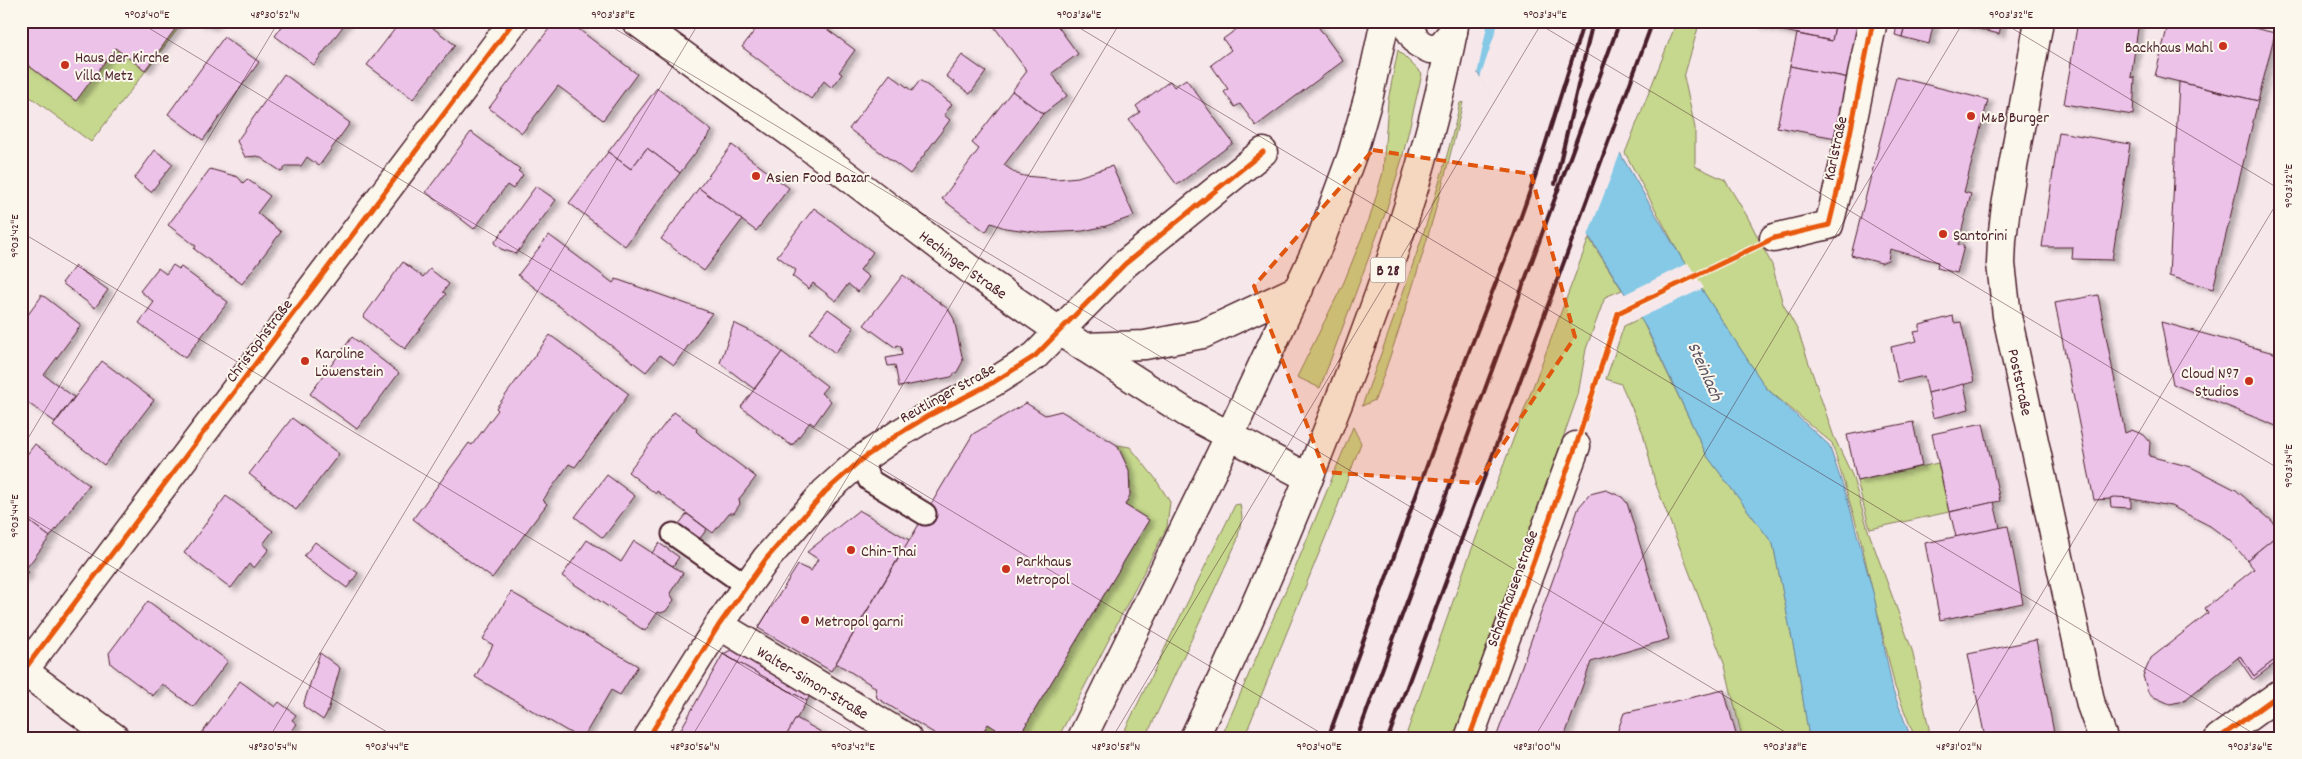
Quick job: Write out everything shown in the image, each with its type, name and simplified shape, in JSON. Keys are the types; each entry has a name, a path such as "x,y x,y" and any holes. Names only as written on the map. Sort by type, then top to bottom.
{"street":[{"name":"Christophstraße","path":"22,671 82,595 514,21"},
{"name":"Hechinger Straße","path":"636,21 799,139 972,271 1059,331 1172,404 1229,437 1309,478"},
{"path":"1082,738 1229,437 1299,289 1338,198 1369,95 1385,21"},
{"path":"1404,21 1422,47 1430,49 1449,39"},
{"name":"Karlstraße","path":"1774,238 1829,224 1843,168 1873,21"},
{"name":"Poststraße","path":"2039,21 2006,206 2002,264 2007,316 2092,705 2103,738"},
{"name":"B 28","path":"1194,738 1243,632 1309,478 1382,287 1429,138 1449,39"},
{"name":"Reutlinger Straße","path":"648,738 719,625 766,559 808,510 862,459 928,416 994,382 1035,356 1125,264 1263,152"},
{"path":"1084,347 1145,345 1203,334 1299,289"},
{"name":"Schaffhausenstraße","path":"1469,738 1576,446"},
{"name":"Walter-Simon-Straße","path":"719,625 907,738"},
{"path":"22,671 115,738"},
{"path":"2218,738 2281,693"}],"lane":[{"path":"862,459 870,480 925,514"},
{"path":"673,534 747,586"}],"highlighted area":[{"path":"1373,150 1531,174 1575,337 1477,483 1325,472 1254,286"}],"green space":[{"name":"Haus der Kirche Villa Metz","path":"21,21 184,21 91,142 21,90"},
{"path":"1677,21 1700,21 1684,77 1695,128 1695,166 1725,180 1747,216 1772,265 1783,304 1798,331 1834,437 1852,475 1869,533 1912,650 1931,738 1915,738 1895,687 1859,533 1832,443 1766,388 1682,259 1625,153"},
{"path":"1398,50 1422,74 1402,159 1385,214 1320,388 1297,377 1344,282 1370,217 1383,172 1388,101"},
{"path":"1463,102 1434,215 1400,327 1375,400 1362,406 1416,256 1440,180 1460,103"},
{"path":"1589,238 1622,290 1605,297 1586,349 1578,395 1458,738 1405,738 1464,570"},
{"path":"1641,318 1707,456 1773,544 1799,673 1809,738 1742,738 1725,666 1655,482 1643,433 1621,384 1606,379 1624,326"},
{"path":"1353,427 1361,443 1334,516 1244,738 1221,738 1294,571"},
{"path":"1117,445 1130,447 1155,478 1170,502 1167,527 1058,738 1018,738 1149,520 1125,505 1130,490 1130,482 1127,467"},
{"path":"1938,463 1949,512 1870,529 1857,481"},
{"path":"1240,504 1242,517 1237,541 1146,737 1121,738 1235,505"},
{"path":"988,724 1010,738 979,738"}],"water":[{"name":"Steinlach","path":"1442,21 1547,21 1625,162 1682,259 1766,388 1829,445 1848,501 1874,596 1893,691 1911,738 1809,738 1799,674 1773,544 1707,456 1647,329 1592,241"}],"pier":[{"path":"1440,21 1488,21 1477,75 1440,23"},
{"path":"1499,21 1550,21 1621,151 1587,238 1480,78"},
{"path":"1688,263 1704,288 1638,319 1623,295"}],"building":[{"name":"Haus der Kirche Villa Metz","path":"21,21 181,21 145,70 115,48 76,101 21,60"},
{"name":"Haus der Kirche Villa Metz","path":"195,21 216,21 212,27"},
{"path":"286,21 347,21 314,65 275,36"},
{"path":"401,21 424,21 455,45 413,99 367,65"},
{"path":"555,21 568,21 637,74 603,120 558,86 522,133 489,108"},
{"path":"762,21 813,21 819,26 820,24 855,50 839,72 842,74 832,88 824,81 811,99 742,47"},
{"path":"990,21 1054,21 1078,54 1052,73 1067,96 1043,114 1012,91 1027,71"},
{"path":"1248,21 1314,21 1343,61 1256,126 1240,104 1235,107 1224,92 1228,89 1211,65 1231,50 1223,39"},
{"path":"1757,21 1836,21 1832,41 1756,25"},
{"path":"1836,21 1861,21 1849,78 1790,66 1797,34 1832,41"},
{"path":"1898,21 1906,21 1902,37 1895,35"},
{"path":"1906,21 1934,21 1929,44 1902,37"},
{"path":"1947,21 2002,21 1999,34"},
{"path":"2078,21 2139,21 2131,77 2135,78 2133,115 2064,104"},
{"path":"2169,21 2224,21 2275,33 2258,101 2155,76"},
{"path":"224,37 259,62 203,140 168,114"},
{"path":"962,55 986,72 970,94 946,76"},
{"path":"1790,66 1849,78 1836,138 1777,127"},
{"path":"284,74 350,123 319,166 307,157 301,166 286,166 282,172 258,156 245,157 237,141"},
{"path":"890,74 912,91 920,80 952,104 944,115 950,120 910,174 849,129"},
{"path":"1896,77 1988,100 1964,192 1971,194 1958,245 1964,246 1957,273 1937,268 1938,262 1890,249 1888,260 1881,263 1851,255"},
{"path":"1186,79 1233,143 1177,185 1129,120 1140,112 1136,106 1170,81 1174,87"},
{"path":"2179,82 2258,101 2213,289 2169,276"},
{"path":"657,88 712,131 680,173 647,148 631,169 608,152"},
{"path":"1012,91 1043,114 1004,165 1017,174 1024,176 1057,179 1078,177 1112,166 1134,216 1106,226 1083,231 1043,233 1005,228 991,223 986,232 942,199 979,149 972,143"},
{"path":"471,132 520,169 518,171 523,175 513,189 507,185 474,229 426,192"},
{"path":"2059,132 2130,144 2112,260 2072,259 2073,247 2042,247"},
{"path":"732,145 789,188 756,231 699,188"},
{"path":"647,148 680,173 625,246 569,203 608,152 631,169"},
{"path":"155,150 173,164 151,192 134,179"},
{"path":"210,169 238,177 243,183 247,179 270,196 257,213 281,232 242,284 194,249 196,246 168,225"},
{"path":"536,186 556,200 516,254 501,249 494,243"},
{"path":"699,188 742,220 704,271 661,239"},
{"path":"814,208 873,252 860,270 869,277 858,292 848,284 836,301 813,283 809,289 792,276 796,270 777,256"},
{"path":"549,235 613,283 616,279 712,313 674,365 660,355 646,372 518,275"},
{"path":"403,262 423,277 430,269 449,284 443,292 446,294 405,349 363,317"},
{"path":"173,265 179,269 181,267 228,302 185,358 139,323 154,302 140,291 158,268 166,274"},
{"path":"75,266 108,290 95,308 62,283"},
{"path":"903,275 948,309 954,319 963,361 957,372 951,377 899,387 895,365 888,366 886,358 902,355 901,347 897,345 896,348 864,325"},
{"path":"41,294 81,325 44,375 74,397 55,422 21,398 21,324 41,297"},
{"path":"2098,295 2125,433 2132,430 2144,435 2150,442 2149,456 2191,467 2236,490 2272,521 2281,532 2247,560 2229,540 2210,526 2171,506 2126,498 2094,500 2055,303"},
{"path":"828,309 854,328 835,353 810,333"},
{"path":"1953,316 1954,323 1961,322 1974,382 1928,393 1924,376 1898,382 1891,347 1917,341 1914,332 1920,331 1920,325"},
{"name":"Cloud Nº7 Studios","path":"2161,322 2281,355 2281,428 2173,384"},
{"path":"734,323 764,338 782,352 754,389 720,363"},
{"path":"550,335 629,394 575,467 569,464 543,500 547,504 492,578 413,519 469,443 472,445 498,410 496,408"},
{"path":"352,337 399,373 357,429 310,394"},
{"path":"782,352 827,386 821,393 831,401 814,425 810,422 792,446 741,407"},
{"path":"102,361 154,400 104,465 53,426"},
{"path":"1964,384 1969,409 1933,418 1928,393"},
{"name":"Parkhaus Metropol","path":"1026,403 1045,415 1061,411 1117,445 1129,470 1130,495 1125,505 1149,520 1018,738 1010,738 988,724 979,738 942,738 877,698 875,687 836,663 973,434"},
{"path":"674,412 697,429 696,431 700,435 756,477 739,499 740,504 734,513 729,513 713,533 657,491 656,494 628,472"},
{"path":"292,418 339,454 296,510 249,474"},
{"path":"1913,422 1922,466 1857,481 1847,435"},
{"path":"1983,423 2000,501 1949,512 1932,434"},
{"path":"35,444 89,485 50,537 21,515 21,462"},
{"path":"607,475 635,496 603,538 575,517"},
{"path":"1606,490 1622,497 1627,503 1669,639 1591,662 1564,738 1496,738 1579,507 1590,494"},
{"path":"226,496 273,531 263,544 269,549 254,568 249,564 231,588 184,553"},
{"path":"2110,498 2131,498 2131,508 2111,507"},
{"path":"1994,502 2000,528 1956,537 1950,512"},
{"path":"859,510 909,540 831,671 758,628 798,565 811,571 818,559 807,552"},
{"path":"687,514 707,529 698,541 678,525"},
{"path":"21,515 50,537 25,570 29,572 21,582"},
{"path":"2008,526 2023,603 1940,620 1925,543"},
{"path":"2281,532 2281,655 2254,676 2240,656 2186,699 2179,702 2170,704 2154,697 2148,692 2143,676 2151,658 2208,613 2205,608 2254,569 2247,560"},
{"path":"587,540 621,562 634,541 683,573 670,593 674,600 666,611 658,612 645,631 562,576"},
{"path":"315,542 358,573 347,588 304,556"},
{"path":"659,543 679,557 673,566 652,553"},
{"path":"511,592 638,666 620,695 611,690 583,738 579,738 475,677 493,645 483,639"},
{"path":"148,601 228,661 193,707 162,684 153,696 111,664 109,653"},
{"path":"2036,640 2055,738 1985,738 1968,654"},
{"path":"733,649 811,693 807,701 723,654"},
{"path":"320,653 340,668 328,711 323,720 303,706"},
{"path":"723,654 807,701 785,738 676,738"},
{"path":"2281,655 2281,659 2253,680 2238,658 2240,656 2254,676"},
{"path":"240,681 275,707 279,702 296,715 292,720 297,724 286,738 208,738 202,733"},
{"path":"1724,690 1737,738 1615,738 1624,713"},
{"path":"796,718 821,732 831,738 785,738"}],"railway":[{"path":"1328,738 1458,380 1514,236 1536,174 1584,21"},
{"path":"1555,184 1593,21"},
{"path":"1357,738 1620,21"},
{"path":"1388,738 1653,21"}],"cycle path":[{"path":"21,674 514,21"},
{"path":"1469,738 1576,446 1618,313 1774,238 1829,225 1843,168 1873,21"},
{"path":"648,738 719,625 766,559 825,492 862,459 900,433 928,416 994,382 1035,356 1125,264 1263,152"},
{"path":"2219,738 2281,693"}],"place":[{"name":"Backhaus Mahl","path":"2223,46"},
{"name":"Haus der Kirche Villa Metz","path":"65,65"},
{"name":"M&B Burger","path":"1971,116"},
{"name":"Asien Food Bazar","path":"756,176"},
{"name":"Santorini","path":"1943,234"},
{"name":"Karoline Löwenstein","path":"305,361"},
{"name":"Cloud Nº7 Studios","path":"2249,381"},
{"name":"Chin-Thai","path":"851,550"},
{"name":"Parkhaus Metropol","path":"1006,569"},
{"name":"Metropol garni","path":"805,620"}]}
